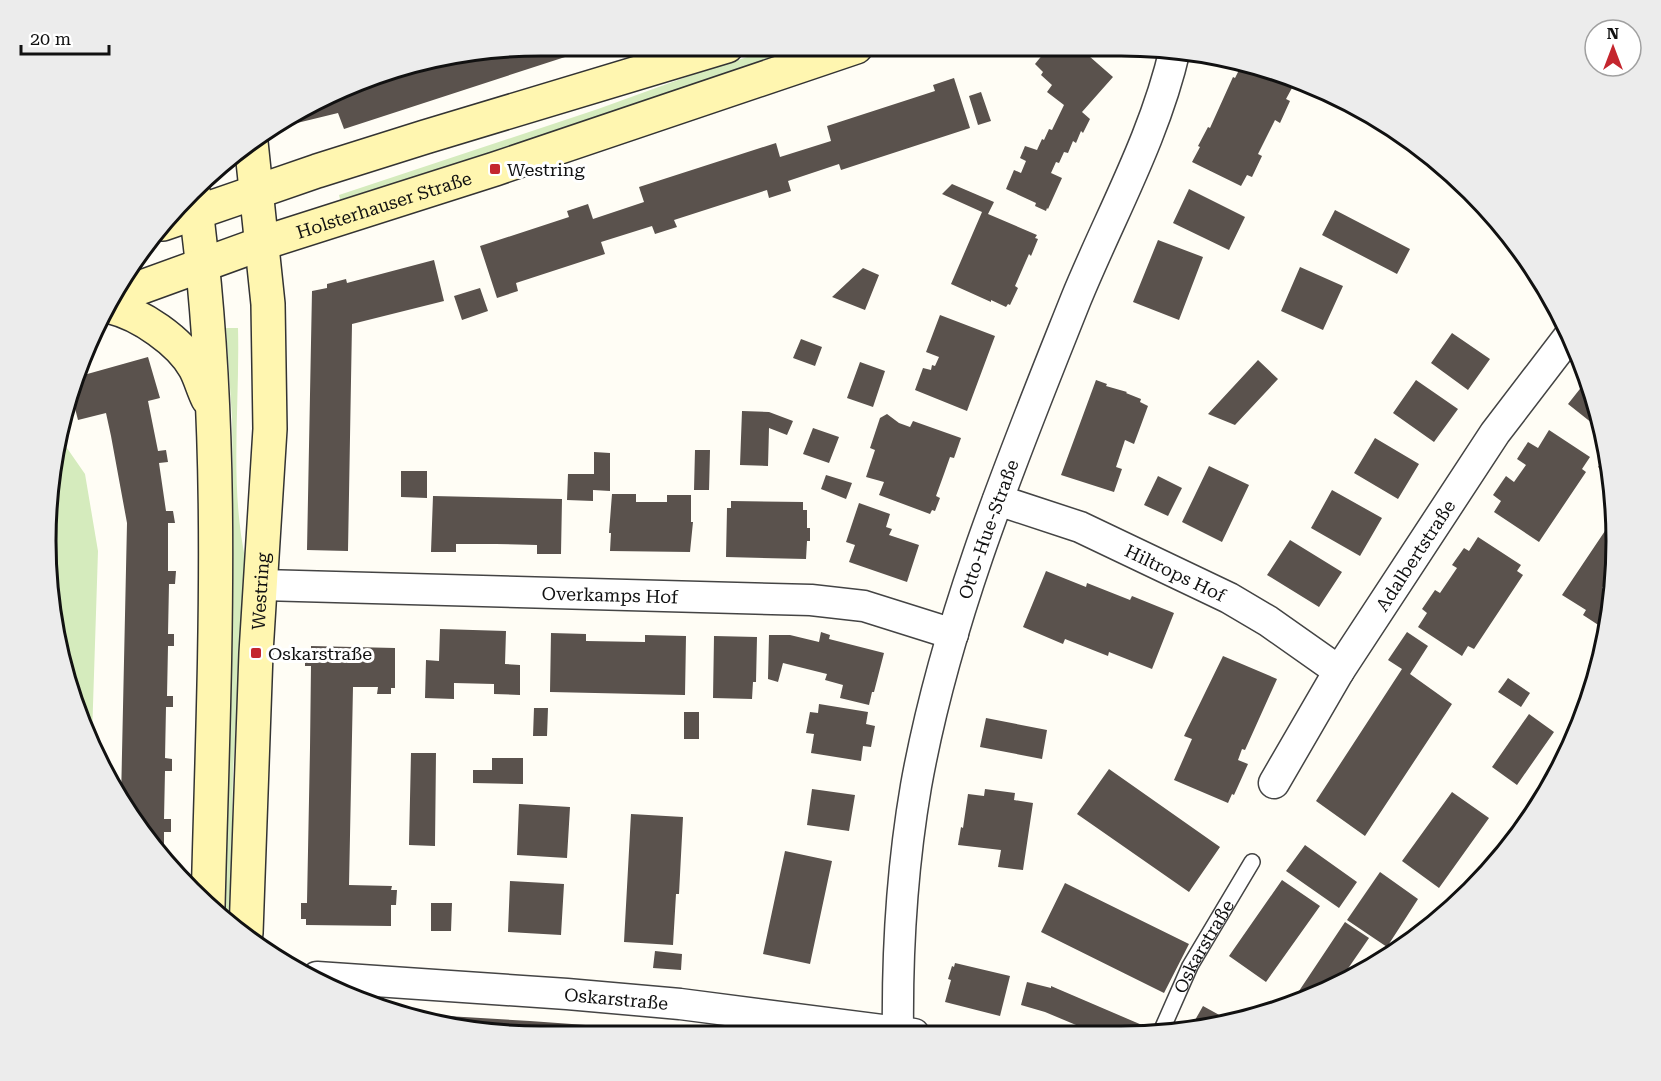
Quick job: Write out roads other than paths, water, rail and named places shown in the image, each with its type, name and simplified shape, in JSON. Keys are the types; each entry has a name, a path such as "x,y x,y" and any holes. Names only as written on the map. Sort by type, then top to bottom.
{"main road":[{"path":"208,893 216,589 213,412 208,309 195,204 257,191 694,56"},
{"name":"Holsterhauser Straße","path":"123,294 263,243 505,166 829,56"},
{"name":"Westring","path":"246,926 256,653 270,429 269,322 252,151"},
{"path":"115,308 130,312 171,341 194,366 213,412"}],"street":[{"name":"Otto-Hue-Straße","path":"903,1026 899,929 908,842 916,786 930,718 953,634 998,500 1077,297 1153,126 1173,59"},
{"name":"Adalbertstraße","path":"1274,783 1339,672 1495,433 1563,344"},
{"name":"Hiltrops Hof","path":"998,500 1080,527 1229,598 1268,621 1339,672"},
{"name":"Overkamps Hof","path":"262,585 811,600 864,606 953,634"},
{"name":"Oskarstraße","path":"332,978 680,1004 849,1026"}],"lane":[{"name":"Oskarstraße","path":"1165,1023 1190,966 1252,862"}],"place":[{"name":"Westring","path":"495,169"},
{"name":"Oskarstraße","path":"256,653"}]}
